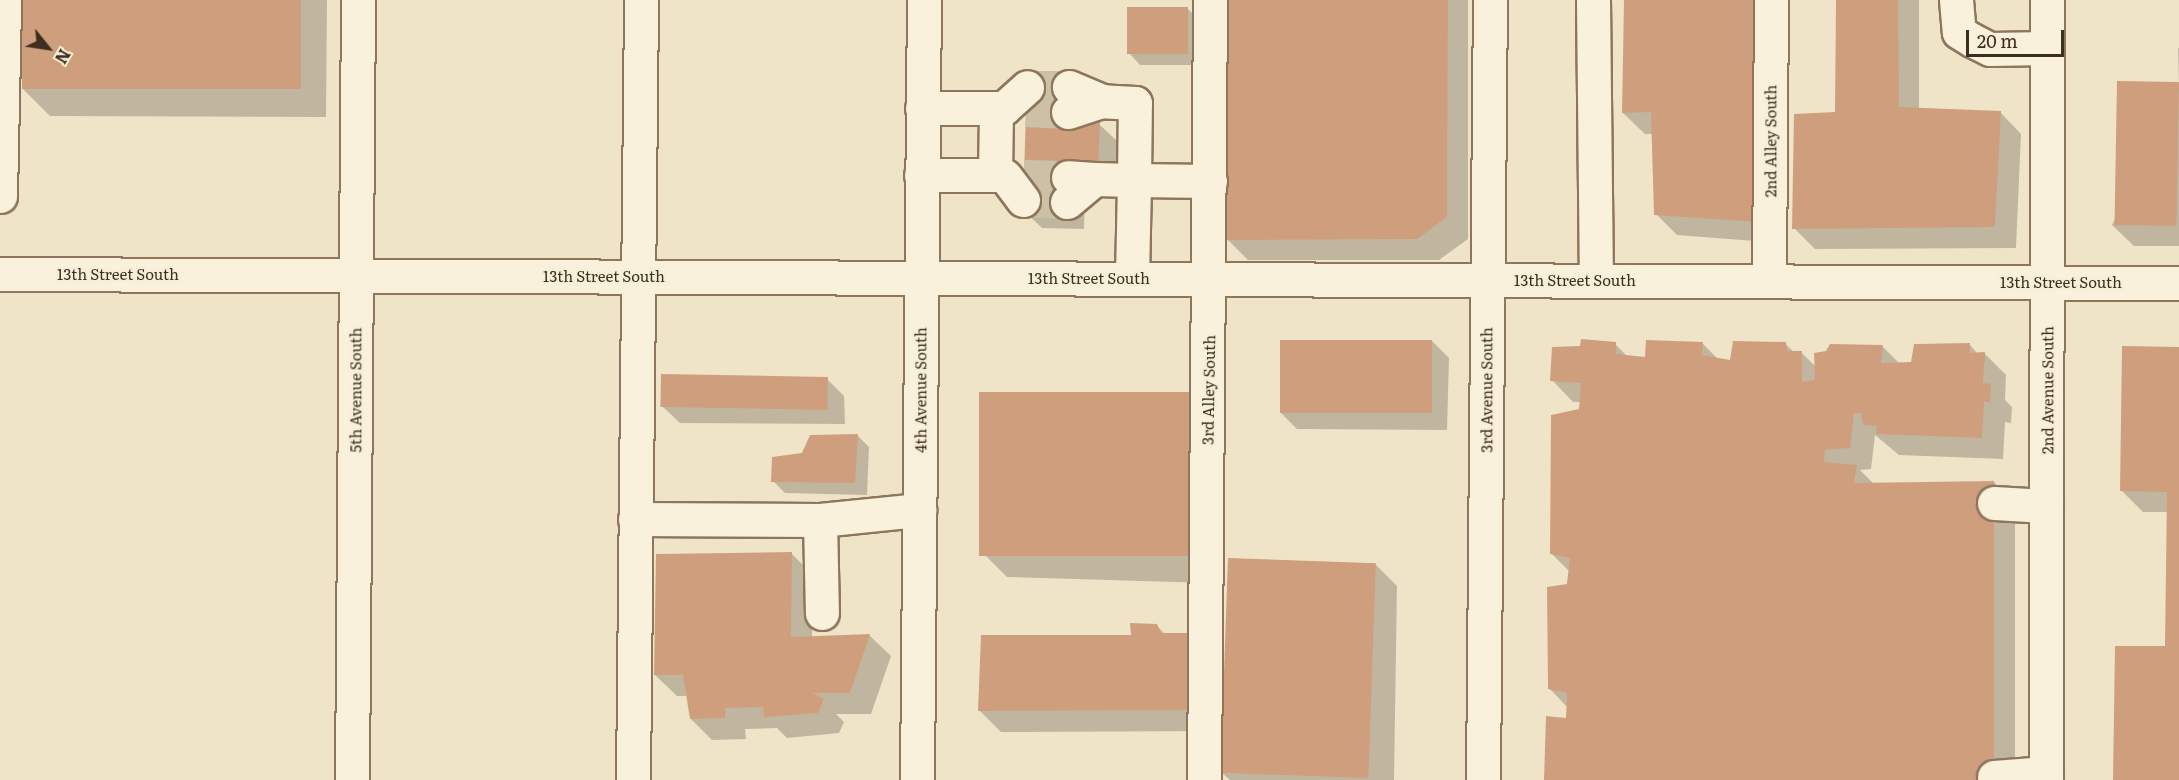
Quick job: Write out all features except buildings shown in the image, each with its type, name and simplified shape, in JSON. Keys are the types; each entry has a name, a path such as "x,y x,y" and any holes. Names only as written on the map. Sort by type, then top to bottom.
{"street":[{"path":"0,196 4,0"},
{"name":"5th Avenue South","path":"352,780 358,0"},
{"path":"633,780 641,0"},
{"name":"4th Avenue South","path":"917,780 924,0"},
{"name":"3rd Alley South","path":"1204,780 1210,0"},
{"name":"3rd Avenue South","path":"1483,780 1490,0"},
{"path":"1593,0 1596,280"},
{"name":"2nd Alley South","path":"1769,281 1771,0"},
{"path":"1956,0 1959,32 1972,40 1990,49 2047,48"},
{"name":"2nd Avenue South","path":"2046,776 2047,0"},
{"path":"1068,99 1135,103 1132,278"},
{"path":"921,175 1012,182 1013,103 922,108"},
{"path":"1077,186 1134,180 1210,181"},
{"name":"13th Street South","path":"0,274 2179,283"},
{"path":"1994,503 2046,506"},
{"path":"635,519 820,520 919,510"},
{"path":"820,520 822,613"},
{"path":"1994,777 2046,776"}],"tunnel":[{"path":"1027,87 1069,87"},
{"path":"1026,110 1068,112"},
{"path":"1024,176 1068,177"},
{"path":"1023,200 1067,202"}]}
